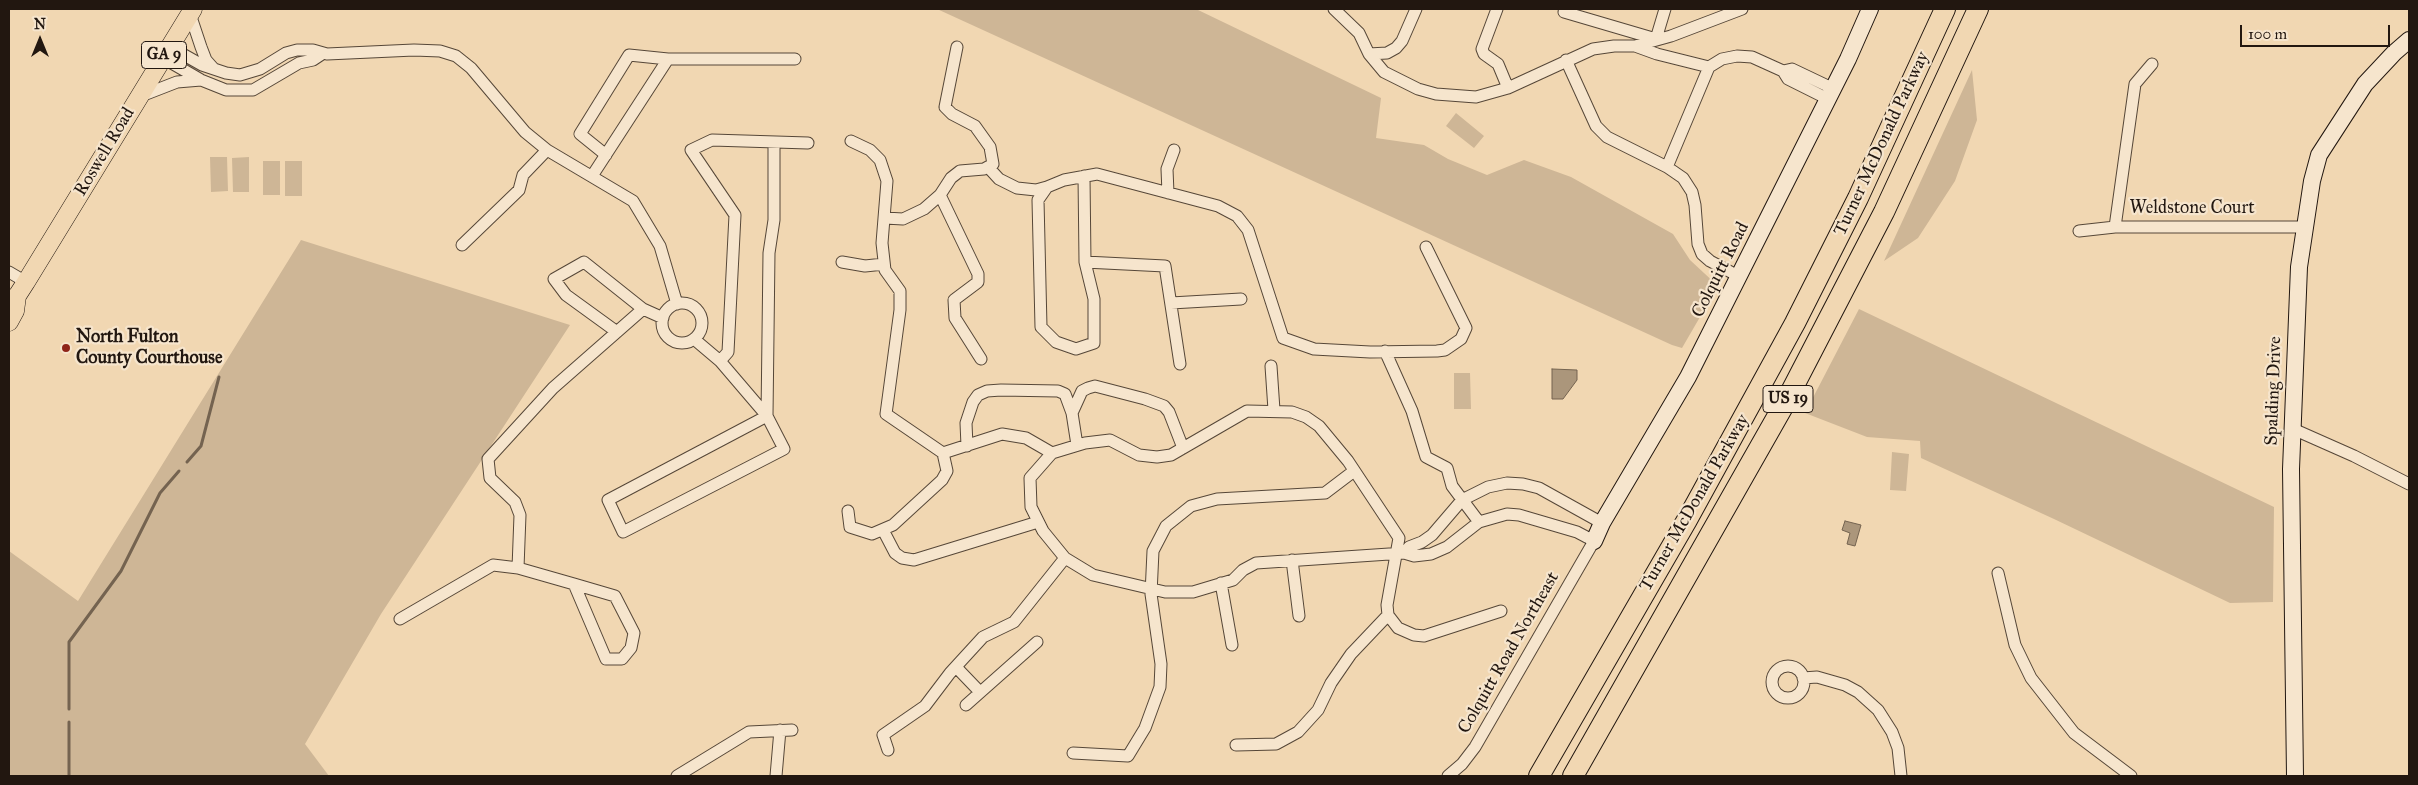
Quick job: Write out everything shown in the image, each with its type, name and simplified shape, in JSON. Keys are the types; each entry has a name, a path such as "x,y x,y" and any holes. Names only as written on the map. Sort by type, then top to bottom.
{"highway":[{"name":"Turner McDonald Parkway","path":"1539,776 1692,511 1786,340 1858,198 1945,9"},
{"name":"Turner McDonald Parkway","path":"1573,776 1785,404 1884,212 1978,9"}],"main road":[{"name":"Roswell Road","path":"9,322 15,311 17,293 192,11"}],"street":[{"path":"1334,9 1359,33 1369,54 1384,72 1409,85 1436,94 1476,97 1508,88 1593,49 1635,46 1672,36 1742,9"},
{"path":"1369,54 1387,53 1396,48 1402,41 1416,9"},
{"path":"1497,9 1482,49 1484,54 1498,64 1508,88"},
{"path":"1656,39 1665,9"},
{"name":"Colquitt Road","path":"1594,541 1602,524 1688,377 1740,277 1831,94 1870,9"},
{"path":"192,11 201,47 206,60 214,69"},
{"path":"1564,12 1656,39"},
{"name":"Spalding Drive","path":"2295,776 2291,469 2293,374 2299,267 2312,182 2319,155 2365,84 2409,40"},
{"path":"1635,46 1657,54 1710,67"},
{"path":"885,218 903,219 924,209 940,195 951,178 960,171 984,169 993,164 990,147 975,126 952,114 945,107 957,47"},
{"path":"166,53 214,69 240,75 260,69 286,53 297,50 313,50 322,54 414,50 440,51 464,61 525,132 547,150 633,201 650,226 660,246 677,304"},
{"path":"166,53 201,80 226,90 253,90 298,63 313,60 322,54"},
{"path":"606,155 580,134 629,55 668,59 795,59"},
{"path":"1667,167 1710,67 1722,60 1738,56 1752,57 1783,71 1788,80 1831,94"},
{"path":"592,176 668,59"},
{"path":"1566,60 1596,126 1607,137 1667,167 1683,178 1692,192 1698,244 1708,259 1740,277"},
{"path":"2115,227 2135,84 2152,64"},
{"path":"139,97 176,82 201,80"},
{"path":"720,361 728,352 735,215 691,150 712,140 808,142"},
{"path":"848,511 850,527 872,534 883,530 893,525 942,480 947,471 943,453 886,414 900,310 900,291 885,270 884,264 882,243 887,181 880,160 870,150 851,141"},
{"path":"767,416 770,253 774,220 774,142"},
{"path":"462,245 519,190 524,175 547,150"},
{"path":"1168,193 1167,170 1174,150"},
{"path":"988,167 999,179 1017,188 1036,190 1064,180 1097,174 1218,206 1237,216 1248,230 1283,338 1314,349 1446,350 1461,339 1466,331 1426,247"},
{"path":"1047,187 1038,200 1040,327 1056,342 1076,349 1094,343 1094,300 1085,262 1084,176"},
{"path":"940,195 978,274 978,282 954,300 955,318 981,359"},
{"name":"Weldstone Court","path":"2079,231 2115,227 2306,227"},
{"path":"616,332 566,295 554,279 584,262 643,309 663,318"},
{"path":"842,262 865,266 884,264"},
{"path":"1085,262 1165,266 1180,364"},
{"path":"9,272 17,293"},
{"path":"1171,304 1241,300"},
{"path":"677,304 689,305 695,308 701,317 701,329 694,339 684,343 674,341 666,334 663,318 668,309 677,304"},
{"path":"518,568 520,515 515,502 490,478 488,459 553,388 643,309"},
{"path":"694,339 720,361 767,416 784,449 623,532 608,500 767,416"},
{"path":"1385,351 1412,411 1426,457 1447,468 1452,486 1479,522"},
{"path":"1271,366 1274,410"},
{"path":"1072,413 1082,391 1096,386 1145,399 1164,406 1169,412 1182,448"},
{"path":"967,446 965,433 967,416 978,395 987,391 1058,391 1065,394 1072,413 1077,445"},
{"path":"1501,611 1424,636 1398,628 1388,615 1388,594 1400,554 1399,538 1354,471 1319,426 1306,417 1292,412 1274,410 1247,411 1171,455 1157,457 1139,455 1110,440 1077,445 1052,453 1030,478 1031,507 1043,532 1065,558 1093,575 1165,592 1193,592 1233,580 1243,570 1256,563 1400,554 1414,556 1431,554 1447,548 1479,522 1496,516 1519,515 1577,532 1594,541"},
{"path":"2293,429 2354,456 2409,484"},
{"path":"943,453 1002,434 1026,438 1052,453"},
{"path":"1073,753 1128,756 1145,728 1160,687 1161,664 1152,589 1153,551 1166,526 1191,506 1217,499 1325,493 1354,471"},
{"path":"1400,554 1432,535 1462,500 1488,487 1507,483 1523,484 1552,494 1602,524"},
{"path":"883,530 894,553 902,558 914,560 1038,522"},
{"name":"Colquitt Road Northeast","path":"1448,776 1462,764 1475,747 1594,541"},
{"path":"888,750 883,735 925,706 956,667 983,638 1014,622 1065,558"},
{"path":"1292,560 1299,616"},
{"path":"400,619 493,565 518,568 574,584 615,596 634,633 631,648 622,659 606,659 574,584"},
{"path":"1998,573 2015,646 2031,678 2074,733 2131,776"},
{"path":"1221,583 1232,645"},
{"path":"1236,745 1276,744 1298,732 1318,710 1331,683 1351,654 1388,615"},
{"path":"966,705 1037,642"},
{"path":"956,667 980,692"},
{"path":"1803,678 1817,677 1844,685 1858,692 1878,710 1892,732 1898,748 1901,776"},
{"path":"677,776 749,732 786,730 776,776"}],"shaded area":[{"path":"937,9 1196,9 1381,98 1376,138 1424,145 1448,159 1487,175 1524,160 1571,177 1673,234 1690,260 1718,286 1682,348 1672,345"},
{"path":"1972,70 1977,120 1955,181 1918,238 1884,261"},
{"path":"1456,113 1484,136 1474,148 1446,126"},
{"path":"210,157 227,157 228,191 211,192"},
{"path":"249,157 249,192 233,192 232,158"},
{"path":"263,161 280,161 280,195 263,195"},
{"path":"285,161 302,161 302,196 285,196"},
{"path":"301,240 570,325 381,614 305,744 329,776 9,776 9,551 78,601"},
{"path":"1859,309 2274,507 2273,602 2230,603 1921,458 1920,441 1867,437 1805,413"},
{"path":"1552,369 1577,370 1577,380 1563,399 1552,399"},
{"path":"1454,373 1470,373 1471,409 1454,409"},
{"path":"1892,452 1909,454 1906,491 1890,490"},
{"path":"1845,521 1861,525 1855,546 1847,544 1850,533 1842,530"}],"waterway":[{"path":"187,462 201,446 219,377"},
{"path":"69,709 69,642 121,571 160,493 179,471"},
{"path":"69,722 69,776"}],"place":[{"name":"North Fulton County Courthouse","path":"66,348"}]}
